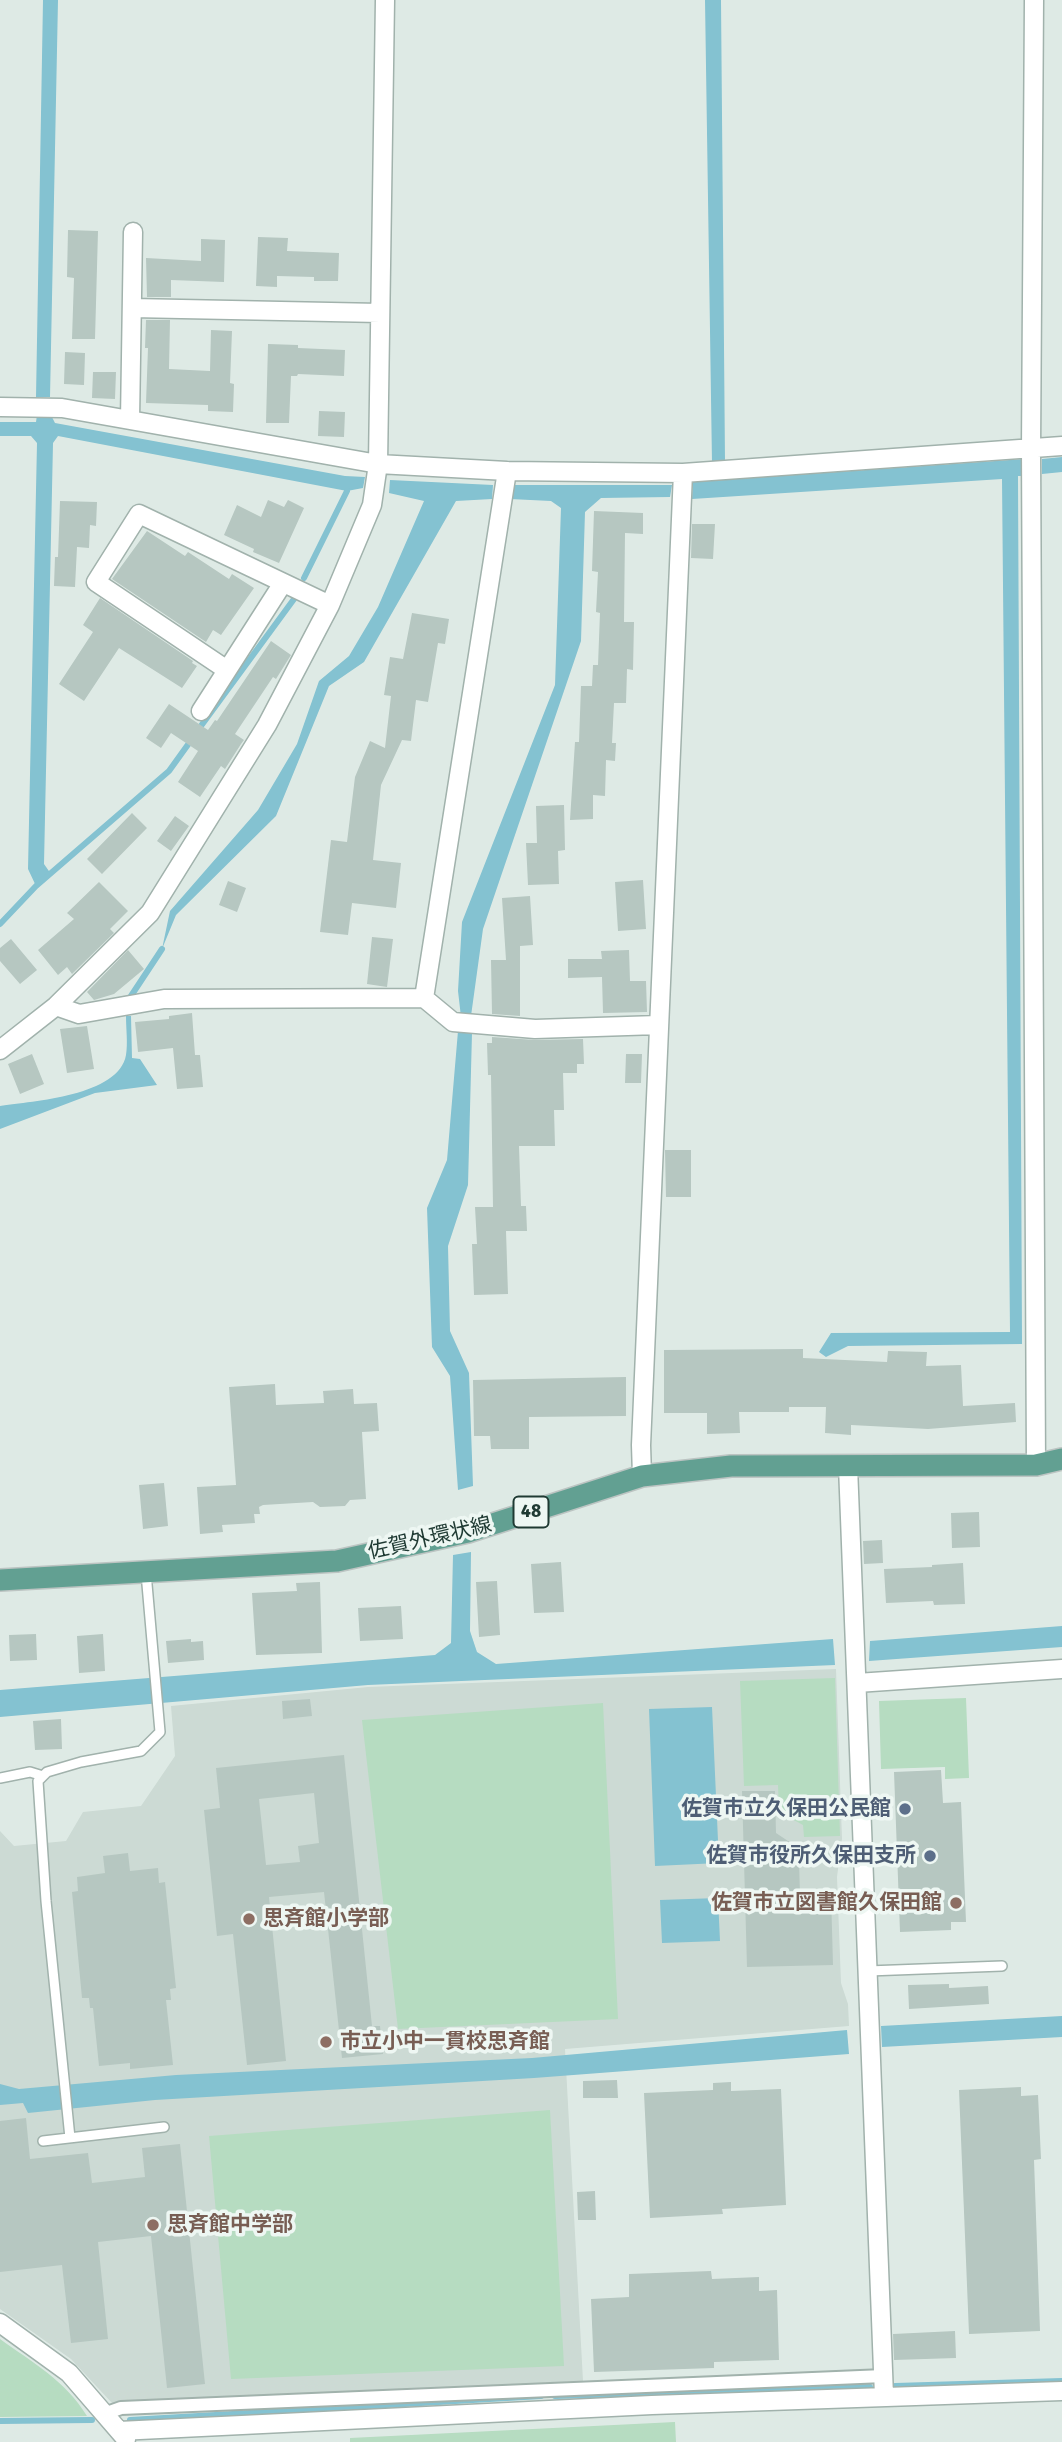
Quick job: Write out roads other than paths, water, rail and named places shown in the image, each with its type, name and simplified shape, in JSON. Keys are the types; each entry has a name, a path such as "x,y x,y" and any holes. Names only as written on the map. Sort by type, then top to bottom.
{"main road":[{"name":"佐賀外環状線","path":"0,1580 337,1560 468,1532 642,1476 731,1466 1036,1465 1062,1460"}],"street":[{"path":"0,1050 56,1006 150,913 267,725 330,606 373,505 378,464 385,0"},
{"path":"1034,0 1031,449 1036,1465"},
{"path":"130,420 133,232"},
{"path":"132,308 380,313"},
{"path":"0,407 61,408 378,464 507,471 683,473 1062,446"},
{"path":"424,998 507,471"},
{"path":"642,1476 658,1025 683,473"},
{"path":"227,670 96,582 139,514 330,606"},
{"path":"201,711 283,583"},
{"path":"56,1006 79,1014 164,999 424,998 453,1022 535,1029 658,1025"},
{"path":"848,1466 884,2396"},
{"path":"857,1683 1062,1670"},
{"path":"0,2323 69,2373 123,2436 213,2435 884,2396 1062,2391"},
{"path":"104,2414 121,2408 884,2376"}],"lane":[{"path":"70,2138 37,1781 47,1772 81,1762 141,1751 160,1732 146,1572"},
{"path":"0,1777 30,1772 43,1776"},
{"path":"868,1971 1002,1966"},
{"path":"44,2141 164,2127"}],"water":[{"path":"43,0 58,0 50,397 36,397"},
{"path":"705,0 721,0 725,462 712,463"},
{"path":"37,415 52,417 55,423 345,476 365,477 363,488 347,491 58,436 53,443 44,864 51,874 36,886 28,869 37,443 31,436 0,436 0,422 36,422"},
{"path":"1062,457 1062,472 1042,474 1042,459"},
{"path":"1024,459 1023,476 1018,476 1022,1344 848,1346 826,1357 819,1352 831,1333 1010,1332 1002,479 692,499 693,482"},
{"path":"390,480 493,485 492,499 456,501 364,662 329,686 276,816 176,915 162,949 170,911 258,810 297,744 319,681 349,656 378,607 424,501 389,493"},
{"path":"513,485 672,485 670,497 601,498 585,512 581,641 483,929 471,1016 461,1017 458,991 462,922 555,685 561,508 551,501 510,499"},
{"path":"126,1016 131,1016 132,1058 140,1059 157,1085 95,1093 0,1129 0,1106 73,1094 108,1080 120,1069 126,1055"},
{"path":"458,1031 472,1033 468,1185 448,1246 450,1331 469,1373 473,1486 458,1490 450,1376 432,1347 427,1208 447,1160"},
{"path":"471,1552 470,1631 477,1652 496,1664 833,1639 835,1665 368,1685 0,1717 0,1690 435,1655 451,1643 453,1555"},
{"path":"1062,1626 1062,1647 869,1661 870,1641"},
{"path":"712,1707 719,1863 655,1866 649,1709"},
{"path":"718,1898 720,1941 662,1943 660,1900"},
{"path":"1062,2016 1062,2037 882,2047 881,2026"},
{"path":"847,2030 849,2054 534,2078 155,2100 28,2113 23,2103 0,2105 0,2084 19,2089 176,2075 532,2058"}],"waterway":[{"path":"304,578 347,491"},
{"path":"198,730 294,599"},
{"path":"0,924 36,886 169,771 192,739"},
{"path":"131,996 162,949"},
{"path":"895,2386 1062,2381"},
{"path":"555,2396 870,2387"},
{"path":"130,2420 541,2396"},
{"path":"0,2421 92,2420"}],"place":[{"name":"佐賀市立久保田公民館","path":"905,1809"},
{"name":"佐賀市役所久保田支所","path":"930,1856"},
{"name":"佐賀市立図書館久保田館","path":"956,1903"},
{"name":"思斉館小学部","path":"249,1919"},
{"name":"市立小中一貫校思斉館","path":"326,2042"},
{"name":"思斉館中学部","path":"153,2225"}]}
